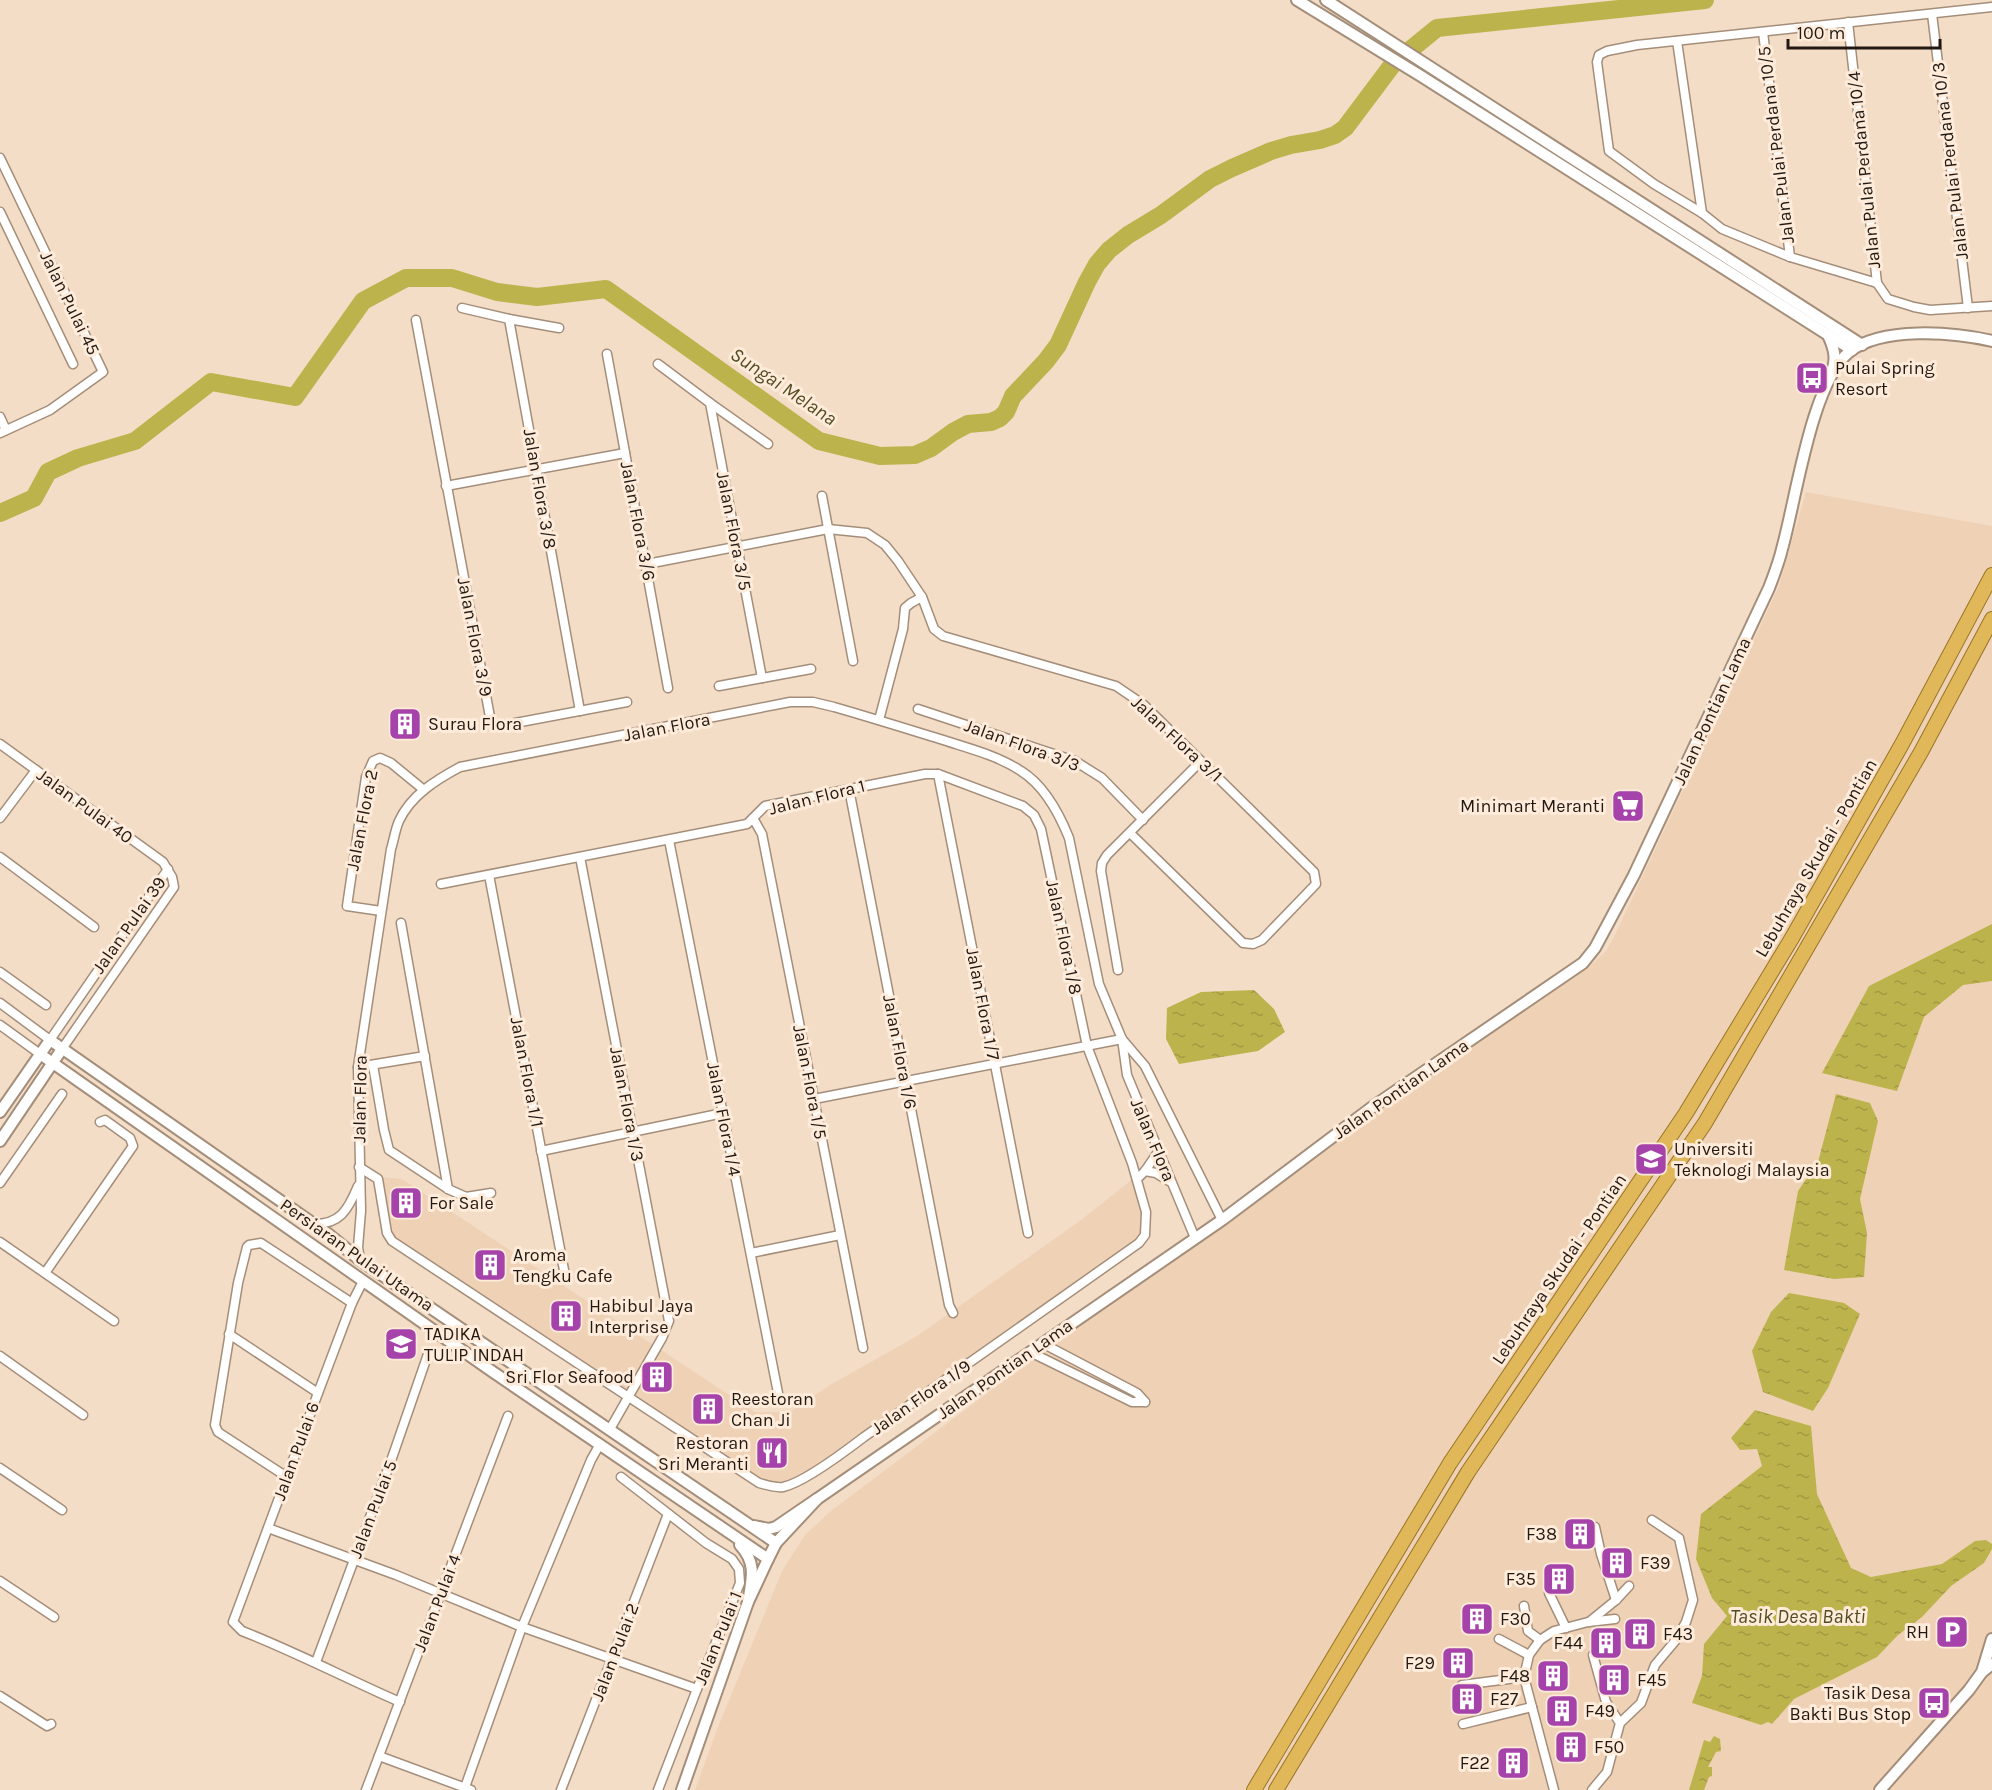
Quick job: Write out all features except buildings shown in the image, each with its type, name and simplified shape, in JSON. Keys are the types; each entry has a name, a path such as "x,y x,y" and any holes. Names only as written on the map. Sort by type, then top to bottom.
{"highway":[{"name":"Lebuhraya Skudai - Pontian","path":"1254,1790 1450,1463 1704,1084 1792,938 1885,775 1992,575"},
{"name":"Lebuhraya Skudai - Pontian","path":"1276,1790 1468,1472 1705,1123 1922,752 1992,619"}],"street":[{"path":"1297,0 1421,76 1828,335 1857,347"},
{"path":"1326,0 1842,332 1857,347"},
{"path":"1992,7 1627,47 1607,51 1599,55 1597,62 1609,151 1702,213 1722,229 1790,257 1877,283 1888,299 1914,307 1930,310 1992,306"},
{"name":"Jalan Pulai Perdana 10/3","path":"1932,14 1968,308"},
{"name":"Jalan Pulai Perdana 10/4","path":"1848,22 1877,283"},
{"name":"Jalan Pulai Perdana 10/5","path":"1763,32 1790,257"},
{"path":"1677,41 1702,213"},
{"name":"Jalan Pulai 45","path":"0,158 103,372 50,410 3,431"},
{"path":"0,212 73,364"},
{"path":"462,308 559,328"},
{"name":"Jalan Flora 3/8","path":"509,318 580,711"},
{"path":"416,320 446,486 625,453"},
{"path":"1842,332 1863,336 1893,335"},
{"path":"1828,335 1835,352 1832,371"},
{"name":"Jalan Pontian Lama","path":"682,1790 748,1602 777,1543 817,1499 1221,1220 1371,1108 1583,963 1595,948 1634,875 1769,588 1782,550 1806,448 1832,371 1857,347 1893,335 1945,335 1992,341"},
{"name":"Jalan Flora 3/6","path":"607,354 668,687"},
{"path":"658,364 768,444"},
{"name":"Jalan Flora 3/5","path":"710,403 762,678"},
{"path":"0,417 3,431"},
{"name":"Jalan Flora 3/9","path":"446,486 493,723 499,726 627,702"},
{"path":"822,496 853,661"},
{"name":"Jalan Flora 3/1","path":"646,564 828,529 867,533 885,545 898,561 922,597 934,629 943,636 1116,686 1144,705 1314,872 1317,879 1316,884 1262,940 1253,944 1243,943 1130,833"},
{"path":"879,720 903,629 905,608 922,597"},
{"path":"719,686 811,669"},
{"name":"Jalan Flora","path":"360,1260 358,1247 361,1211 358,1067 391,849 398,822 408,806 438,778 460,767 790,702 813,702 879,720 993,757 1022,771 1052,802 1069,838 1099,984 1122,1039 1127,1075 1195,1238"},
{"name":"Jalan Flora 3/3","path":"918,709 1075,761 1102,778 1143,820"},
{"name":"Jalan Pulai 40","path":"0,744 163,862 168,869"},
{"name":"Jalan Flora 2","path":"381,911 347,906 366,777 373,761 380,758 391,762 424,790"},
{"path":"1118,970 1101,871 1102,863 1107,855 1201,761"},
{"path":"0,818 36,770"},
{"name":"Jalan Flora 1","path":"441,884 747,825 765,806 925,774 938,774 1023,806 1034,815 1041,829"},
{"name":"Jalan Flora 1/7","path":"938,774 1028,1233"},
{"name":"Jalan Flora 1/6","path":"849,789 949,1305 953,1313"},
{"name":"Jalan Flora 1/5","path":"753,818 762,834 863,1348"},
{"name":"Jalan Flora 1/8","path":"1041,829 1087,1046 1137,1179"},
{"name":"Jalan Flora 1/4","path":"669,840 779,1398"},
{"path":"0,857 94,927"},
{"name":"Jalan Flora 1/3","path":"580,857 669,1321 662,1338 610,1430"},
{"name":"Jalan Pulai 39","path":"50,1040 168,869 174,887 62,1049"},
{"name":"Jalan Flora 1/1","path":"489,875 564,1270"},
{"path":"401,923 448,1189"},
{"path":"0,972 45,1005"},
{"name":"Persiaran Pulai Utama","path":"0,1003 360,1260 777,1543"},
{"name":"Persiaran Pulai Utama","path":"0,1024 53,1064 363,1281 768,1559"},
{"path":"814,1099 1122,1039"},
{"name":"Jalan Flora","path":"1122,1039 1145,1066 1221,1220"},
{"path":"0,1112 50,1040"},
{"path":"0,1141 62,1049"},
{"path":"358,1067 425,1056"},
{"path":"373,1065 389,1150 448,1189 466,1197 491,1193"},
{"path":"0,1183 62,1094"},
{"path":"542,1151 723,1113"},
{"path":"45,1273 133,1146 130,1138 105,1120 100,1122"},
{"path":"1137,1179 1158,1152"},
{"name":"Jalan Flora 1/9","path":"359,1167 378,1179 387,1233 392,1241 759,1483 783,1487 843,1454 1138,1243 1145,1235 1146,1212 1137,1179"},
{"path":"1145,1171 1165,1177 1172,1184"},
{"name":"Jalan Flora","path":"312,1224 328,1223 339,1218 353,1198 359,1183"},
{"path":"750,1253 840,1235"},
{"path":"0,1242 114,1321"},
{"path":"287,1477 216,1430 215,1425 238,1283 247,1247 261,1243 352,1303"},
{"name":"Jalan Pulai 6","path":"316,1662 242,1631 233,1622 352,1303 363,1281"},
{"path":"229,1334 318,1393"},
{"path":"1030,1352 1132,1402 1145,1402 1137,1393 1042,1343"},
{"name":"Jalan Pulai 5","path":"316,1662 428,1354"},
{"path":"0,1356 83,1415"},
{"name":"Jalan Pulai 4","path":"366,1790 508,1416"},
{"path":"379,1756 466,1789 522,1627 591,1460 610,1430"},
{"path":"0,1468 62,1510"},
{"name":"Jalan Pulai 1","path":"621,1477 706,1543 732,1558 740,1573 740,1583 658,1790"},
{"path":"743,1521 756,1527 769,1529 776,1527 817,1499"},
{"name":"Jalan Pulai 2","path":"561,1790 668,1514"},
{"path":"1592,1790 1607,1772 1620,1723 1641,1703 1655,1665 1676,1640 1686,1622 1693,1600 1679,1538 1652,1520"},
{"path":"1595,1527 1600,1554 1616,1600"},
{"path":"268,1528 441,1593 522,1627 697,1689"},
{"path":"728,1532 748,1553 751,1560 752,1579 748,1602"},
{"path":"0,1581 54,1617"},
{"path":"1588,1622 1616,1600 1629,1586"},
{"path":"1550,1593 1566,1628"},
{"path":"1524,1606 1528,1631 1540,1640"},
{"path":"1554,1790 1524,1677 1529,1655 1540,1640 1554,1631 1588,1622 1615,1619"},
{"path":"1499,1639 1529,1655"},
{"path":"1880,1790 1969,1690 1990,1660 1992,1639"},
{"path":"1593,1656 1606,1702 1620,1723"},
{"path":"316,1662 400,1702"},
{"path":"1462,1685 1524,1677"},
{"path":"0,1696 46,1726 51,1724"},
{"path":"1463,1724 1532,1707"}],"shaded area":[{"name":"Universiti Teknologi Malaysia","path":"1806,492 1992,526 1992,1790 695,1790 718,1727 782,1571 805,1535 831,1511 1060,1338 1413,1085 1589,967 1606,951 1779,586"},
{"path":"381,1177 402,1179 755,1412 790,1412 830,1385 917,1336 1081,1220 1134,1178 1141,1180 1150,1212 1140,1247 844,1457 784,1491 768,1490 757,1486 390,1244 384,1234 374,1182"}],"water":[{"path":"1992,924 1992,981 1963,985 1924,1017 1897,1091 1822,1073 1869,986"},
{"path":"1254,990 1274,1009 1285,1032 1258,1051 1179,1064 1166,1039 1167,1008 1201,992"},
{"path":"1836,1094 1870,1103 1878,1121 1860,1199 1867,1233 1864,1277 1834,1279 1784,1270 1798,1191 1818,1162"},
{"path":"1789,1293 1844,1303 1860,1314 1828,1388 1813,1411 1763,1392 1752,1351 1771,1312"},
{"name":"Tasik Desa Bakti","path":"1755,1410 1811,1426 1817,1494 1851,1568 1871,1577 1942,1564 1975,1541 1986,1540 1992,1544 1992,1549 1984,1563 1951,1586 1922,1617 1898,1635 1877,1657 1794,1699 1772,1724 1768,1722 1761,1725 1692,1703 1702,1676 1704,1644 1727,1616 1712,1598 1696,1559 1701,1514 1762,1466 1757,1449 1740,1450 1731,1438"},
{"path":"1714,1736 1720,1739 1721,1751 1716,1752 1708,1767 1712,1767 1712,1776 1709,1777 1704,1790 1689,1790 1704,1740 1710,1742"}],"waterway":[{"name":"Sungai Melana","path":"0,513 34,498 48,472 78,458 135,441 211,382 295,397 363,301 406,278 452,278 497,292 537,297 606,289 819,441 880,456 915,455 931,448 968,424 991,422 1006,412 1013,396 1058,345 1087,282 1097,264 1109,250 1210,179 1271,151 1335,135 1345,128 1393,64 1437,28 1705,0"}],"place":[{"name":"Pulai Spring Resort","path":"1812,378"},
{"name":"Surau Flora","path":"405,724"},
{"name":"Minimart Meranti","path":"1628,806"},
{"name":"Universiti Teknologi Malaysia","path":"1651,1159"},
{"name":"For Sale","path":"406,1203"},
{"name":"Aroma Tengku Cafe","path":"490,1265"},
{"name":"Habibul Jaya Interprise","path":"566,1316"},
{"name":"TADIKA TULIP INDAH","path":"401,1344"},
{"name":"Sri Flor Seafood","path":"657,1377"},
{"name":"Reestoran Chan Ji","path":"708,1409"},
{"name":"Restoran Sri Meranti","path":"772,1453"},
{"name":"F38","path":"1580,1534"},
{"name":"F39","path":"1617,1563"},
{"name":"F35","path":"1559,1579"},
{"name":"F30","path":"1477,1619"},
{"name":"RH","path":"1952,1632"},
{"name":"F43","path":"1640,1634"},
{"name":"F44","path":"1606,1643"},
{"name":"F29","path":"1458,1663"},
{"name":"F48","path":"1553,1676"},
{"name":"F45","path":"1614,1680"},
{"name":"F27","path":"1467,1699"},
{"name":"Tasik Desa Bakti Bus Stop","path":"1934,1703"},
{"name":"F49","path":"1562,1711"},
{"name":"F50","path":"1571,1747"},
{"name":"F22","path":"1513,1763"}]}
